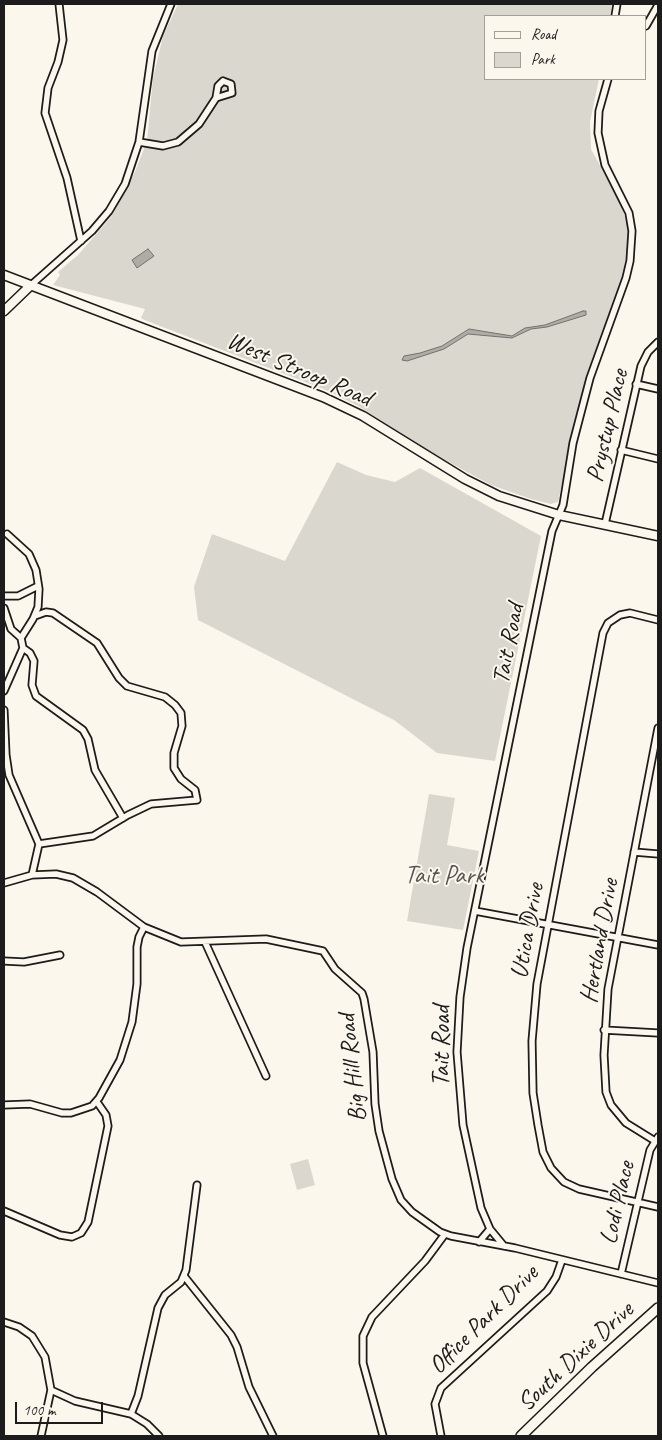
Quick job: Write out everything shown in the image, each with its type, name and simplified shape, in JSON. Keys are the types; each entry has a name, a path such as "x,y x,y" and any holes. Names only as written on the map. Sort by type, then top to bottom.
{"main road":[{"name":"West Stroop Road","path":"4,275 323,397 363,416 482,488 519,503 559,515 658,536"},
{"path":"4,311 30,286"},
{"name":"South Dixie Drive","path":"521,1436 592,1367 658,1308"}],"street":[{"path":"59,4 63,40 58,62 48,88 45,113 67,178 81,241"},
{"path":"30,286 100,222 117,198 131,170 140,142 149,68 157,35 170,4"},
{"path":"647,24 658,4"},
{"name":"Tait Road","path":"504,1246 490,1228 481,1208 470,1163 459,1086 457,1052 460,997 475,911 540,582 552,531 563,505 573,443 590,378 623,287 630,261 632,231 629,213 605,164 598,133 599,111 608,80"},
{"path":"140,142 163,146 178,142 198,125 216,98"},
{"name":"Prystup Place","path":"605,524 636,384 644,359 658,342"},
{"path":"636,384 658,389"},
{"path":"621,450 658,459"},
{"path":"7,534 29,554 33,561 38,586 39,601 34,616 21,638"},
{"path":"4,596 18,596 38,586"},
{"path":"4,608 12,629 21,638 23,648 4,691"},
{"path":"34,616 46,612 53,613 96,643 127,686 164,697 178,709 182,726 173,763 181,778 194,790 197,800 151,804 92,836 39,844"},
{"name":"Utica Drive","path":"658,620 630,613 620,615 608,623 603,633 537,984 532,1041 533,1093 543,1152 551,1168 570,1186 658,1207"},
{"path":"23,648 30,653 34,661 32,685 36,696 83,730 88,739 98,776 123,818"},
{"path":"4,710 9,775 39,844 32,875"},
{"name":"Hertland Drive","path":"656,1139 626,1123 611,1105 604,1075 604,1030 608,989 658,728"},
{"path":"634,852 658,854"},
{"name":"Big Hill Road","path":"4,883 32,875 56,874 80,882 110,901 144,927 181,942 266,939 319,949 326,954 342,976 362,993 366,1005 373,1052 375,1104 379,1131 392,1179 406,1206 420,1220 445,1234 504,1246 658,1283"},
{"path":"475,911 658,945"},
{"path":"4,1105 30,1104 62,1113 71,1113 82,1111 97,1102 120,1060 132,1022 137,984 137,947 144,927"},
{"path":"205,942 266,1076"},
{"path":"4,960 24,962 60,955"},
{"path":"604,1030 658,1033"},
{"path":"4,1211 60,1235 72,1236 81,1233 88,1222 108,1126 106,1115 97,1102"},
{"name":"Lodi Place","path":"622,1274 650,1150 656,1139"},
{"path":"131,1414 138,1396 158,1308 165,1295 184,1276 197,1185"},
{"path":"479,1242 490,1228"},
{"path":"384,1436 363,1363 362,1336 372,1317 425,1261 445,1234"},
{"name":"Office Park Drive","path":"441,1436 435,1404 442,1388 547,1291 556,1277 562,1260"},
{"path":"184,1276 231,1335 249,1387 273,1436"},
{"path":"4,1322 26,1331 42,1348 48,1366 51,1390 41,1436"},
{"path":"51,1390 75,1401 131,1414 147,1424 159,1436"}],"green space":[{"path":"178,4 612,4 610,15 484,15 484,80 599,80 590,122 591,149 619,200 628,226 628,253 625,273 580,402 558,502 551,504 531,499 491,485 443,459 358,406 326,390 147,321 141,318 145,309 53,285 60,275 58,272 78,255 111,217 135,172 147,141 153,78 163,36"},
{"path":"337,462 366,475 395,482 420,468 541,536 495,761 437,753 394,720 198,620 194,587 212,534 285,561"},
{"name":"Tait Park","path":"429,794 455,798 447,845 479,851 463,930 407,921"},
{"path":"308,1159 315,1185 297,1190 290,1164"}],"shaded area":[{"path":"148,249 154,256 137,268 132,260"},
{"path":"586,311 586,315 547,327 531,329 512,338 468,334 444,349 407,361 402,360 404,356 442,346 469,329 512,336 525,328 545,325"}]}
